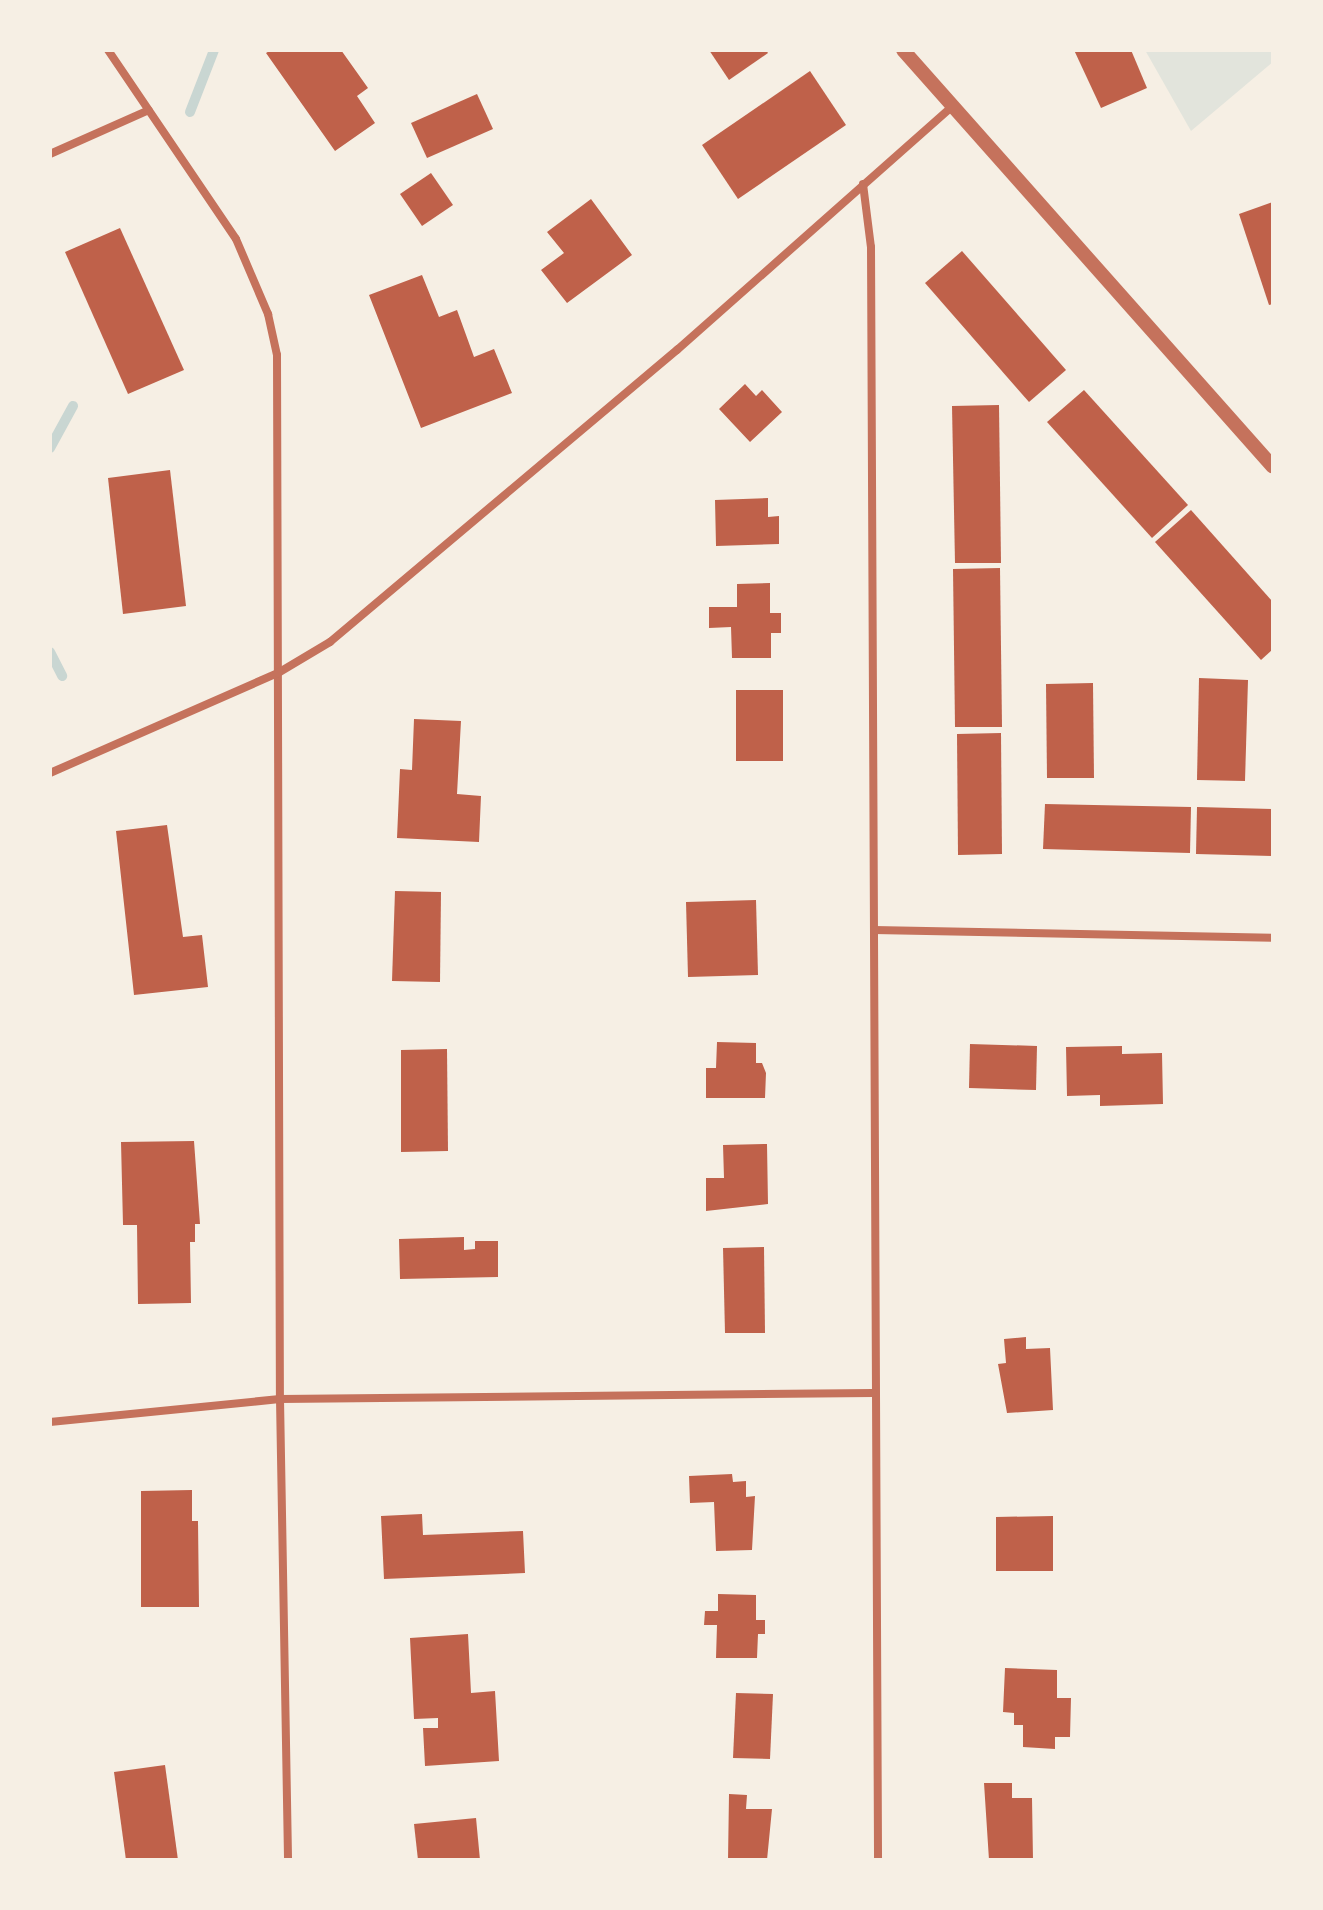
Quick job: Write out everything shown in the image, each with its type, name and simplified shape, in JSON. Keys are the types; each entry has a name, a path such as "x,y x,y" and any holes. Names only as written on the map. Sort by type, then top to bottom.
{"street":[{"path":"108,50 221,214 268,314 281,405 278,673 280,1399 288,1860"},
{"path":"903,50 1273,467"},
{"path":"50,773 278,673 330,642 390,596 952,107"},
{"path":"50,154 149,110"},
{"path":"863,184 871,247 873,1393 878,1860"},
{"path":"874,930 1273,938"},
{"path":"50,1422 280,1399 873,1393"}],"shaded area":[{"path":"1145,50 1273,50 1273,62 1191,131"}],"building":[{"path":"271,50 341,50 368,88 357,96 375,123 335,151 266,53"},
{"path":"709,50 766,50 768,53 729,80"},
{"path":"1074,50 1131,50 1147,88 1101,108"},
{"path":"810,71 846,125 738,199 702,145"},
{"path":"477,94 493,129 427,158 411,123"},
{"path":"431,173 453,205 422,226 400,194"},
{"path":"591,199 632,255 567,303 541,270 564,253 547,232"},
{"path":"1273,202 1273,304 1269,305 1239,214"},
{"path":"120,228 184,370 128,394 65,252"},
{"path":"962,251 1066,370 1029,402 925,283"},
{"path":"422,275 439,317 457,310 474,357 494,349 512,393 421,428 369,295"},
{"path":"745,384 756,396 762,390 782,412 750,442 719,409"},
{"path":"1084,390 1188,505 1152,538 1047,422"},
{"path":"999,405 1001,563 955,563 952,406"},
{"path":"170,470 186,606 123,614 108,478"},
{"path":"768,498 768,517 779,516 779,544 716,546 715,500"},
{"path":"1191,510 1273,602 1273,649 1261,660 1155,542"},
{"path":"1000,568 1002,727 955,727 953,569"},
{"path":"770,583 770,613 781,613 781,633 771,633 771,658 732,658 731,627 709,628 709,607 737,607 737,584"},
{"path":"1199,678 1248,680 1245,781 1197,780"},
{"path":"1093,683 1094,778 1047,778 1046,684"},
{"path":"736,690 783,690 783,761 736,761"},
{"path":"414,719 461,721 457,794 481,796 479,842 397,838 400,769 412,770"},
{"path":"1001,733 1002,854 958,855 957,734"},
{"path":"1045,804 1191,807 1190,853 1043,849"},
{"path":"1197,807 1273,809 1273,856 1196,854"},
{"path":"167,825 183,937 202,935 208,987 134,995 116,831"},
{"path":"395,891 441,892 440,982 392,981"},
{"path":"756,900 758,975 688,977 686,902"},
{"path":"717,1042 756,1043 756,1063 762,1063 766,1073 765,1098 706,1098 706,1068 716,1068"},
{"path":"970,1044 1037,1046 1036,1090 969,1088"},
{"path":"1122,1046 1122,1054 1162,1053 1163,1104 1100,1106 1100,1095 1067,1096 1066,1047"},
{"path":"447,1049 448,1151 401,1152 401,1050"},
{"path":"194,1141 200,1224 195,1224 195,1242 190,1242 191,1303 138,1304 137,1225 123,1225 121,1142"},
{"path":"767,1144 768,1204 706,1211 706,1178 724,1178 723,1145"},
{"path":"464,1237 464,1250 475,1249 475,1241 498,1241 498,1277 400,1279 399,1239"},
{"path":"764,1247 765,1333 725,1333 723,1248"},
{"path":"1026,1337 1026,1349 1050,1348 1053,1410 1007,1413 998,1364 1006,1363 1004,1339"},
{"path":"732,1474 733,1482 746,1481 746,1497 755,1496 752,1550 716,1551 714,1502 690,1503 689,1476"},
{"path":"192,1490 192,1521 198,1521 199,1607 141,1607 141,1491"},
{"path":"422,1514 423,1535 523,1531 525,1573 384,1579 381,1516"},
{"path":"1053,1516 1053,1571 996,1571 996,1517"},
{"path":"718,1594 756,1595 756,1620 765,1620 765,1634 758,1634 757,1658 716,1658 717,1625 704,1625 705,1611 718,1611"},
{"path":"468,1634 471,1693 495,1691 499,1761 425,1766 423,1728 438,1728 438,1718 414,1719 410,1638"},
{"path":"1005,1668 1057,1670 1057,1698 1071,1698 1070,1737 1055,1737 1055,1749 1023,1747 1023,1725 1014,1725 1014,1713 1003,1712"},
{"path":"736,1693 773,1694 770,1759 733,1758"},
{"path":"165,1765 178,1860 126,1860 114,1772"},
{"path":"984,1783 1012,1783 1012,1798 1032,1798 1033,1860 989,1860"},
{"path":"729,1794 747,1795 746,1809 772,1809 767,1860 728,1860"},
{"path":"476,1818 480,1860 418,1860 414,1824"}],"waterway":[{"path":"190,112 214,50"},
{"path":"50,448 73,406"},
{"path":"50,652 62,676"}]}
